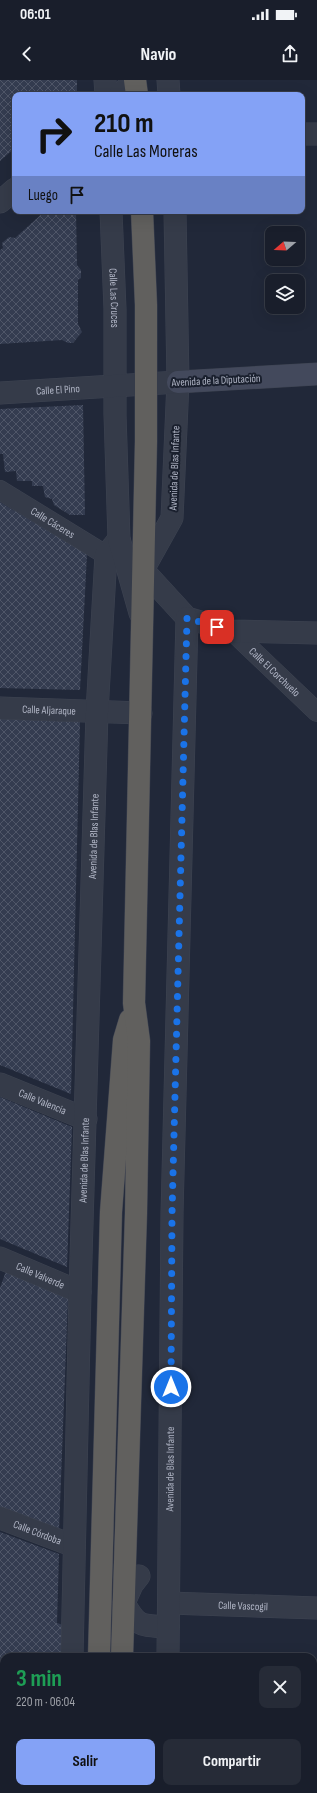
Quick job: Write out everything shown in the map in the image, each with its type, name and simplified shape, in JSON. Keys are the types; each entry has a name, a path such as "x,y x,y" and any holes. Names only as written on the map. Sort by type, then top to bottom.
{"highway":[{"path":"135,80 136,92"},
{"path":"142,214 146,306 146,384"},
{"name":"Avenida de Blas Infante","path":"118,1653 124,1603 136,1220 139,1049 134,1003 142,713 146,384"},
{"name":"Avenida de Blas Infante","path":"99,1653 112,1204 124,1040 134,1003"},
{"path":"105,1420 116,1449 113,1573 124,1603"}],"main road":[{"name":"Avenida de la Diputación","path":"178,382 317,374"}],"street":[{"path":"105,80 106,92"},
{"path":"123,92 135,80"},
{"path":"168,80 169,92"},
{"path":"305,134 317,134"},
{"path":"0,202 12,192"},
{"name":"Calle Las Cruces","path":"112,214 115,313 115,385"},
{"path":"175,214 178,382"},
{"name":"Avenida de la Diputación","path":"115,385 178,382"},
{"name":"Avenida de Blas Infante","path":"143,570 172,518 178,382"},
{"name":"Calle El Pino","path":"0,393 115,385"},
{"name":"Avenida de Blas Infante","path":"72,1653 80,1292 97,712 113,547 115,385"},
{"name":"Calle Cáceres","path":"0,490 113,547"},
{"name":"Avenida de Blas Infante","path":"113,547 142,618"},
{"path":"143,570 187,618 232,631 317,633"},
{"name":"Avenida de Blas Infante","path":"168,1653 170,1576 172,1214 187,618"},
{"name":"Calle El Corchuelo","path":"232,631 317,712"},
{"name":"Calle Aljaraque","path":"0,708 97,712"},
{"path":"97,712 142,713"},
{"name":"Calle Valencia","path":"0,1084 86,1119"},
{"name":"Calle Valverde","path":"0,1258 80,1292"},
{"name":"Calle Córdoba","path":"0,1518 74,1546"},
{"path":"125,1557 139,1576 170,1576"},
{"name":"Avenida de Blas Infante","path":"124,1603 132,1585 139,1576"},
{"path":"124,1603 133,1618 142,1626 168,1627"},
{"name":"Calle Vascogil","path":"169,1603 317,1608"},
{"name":"Avenida de Blas Infante","path":"118,1653 132,1632 142,1626"}],"building":[{"path":"0,80 77,80 77,92 12,92 12,151 0,161"},
{"path":"42,214 76,214 77,265 81,270 81,278 78,280 78,324 82,332 73,343 68,343 62,340 0,344 0,250 3,248 2,243 9,237 15,238"},
{"path":"83,405 85,515 70,515 54,505 52,499 45,497 43,486 32,486 32,481 17,481 16,471 5,472 3,454 0,454 0,409"},
{"path":"0,502 87,554 80,690 0,688"},
{"path":"0,719 80,722 71,1094 0,1065"},
{"path":"0,1097 72,1127 67,1267 0,1239"},
{"path":"6,1271 68,1297 59,1531 0,1508 0,1288"},
{"path":"0,1532 59,1554 57,1623 63,1625 62,1653 0,1653"}],"route":[{"path":"171,1387 172,1214 187,618 217,627"}]}
